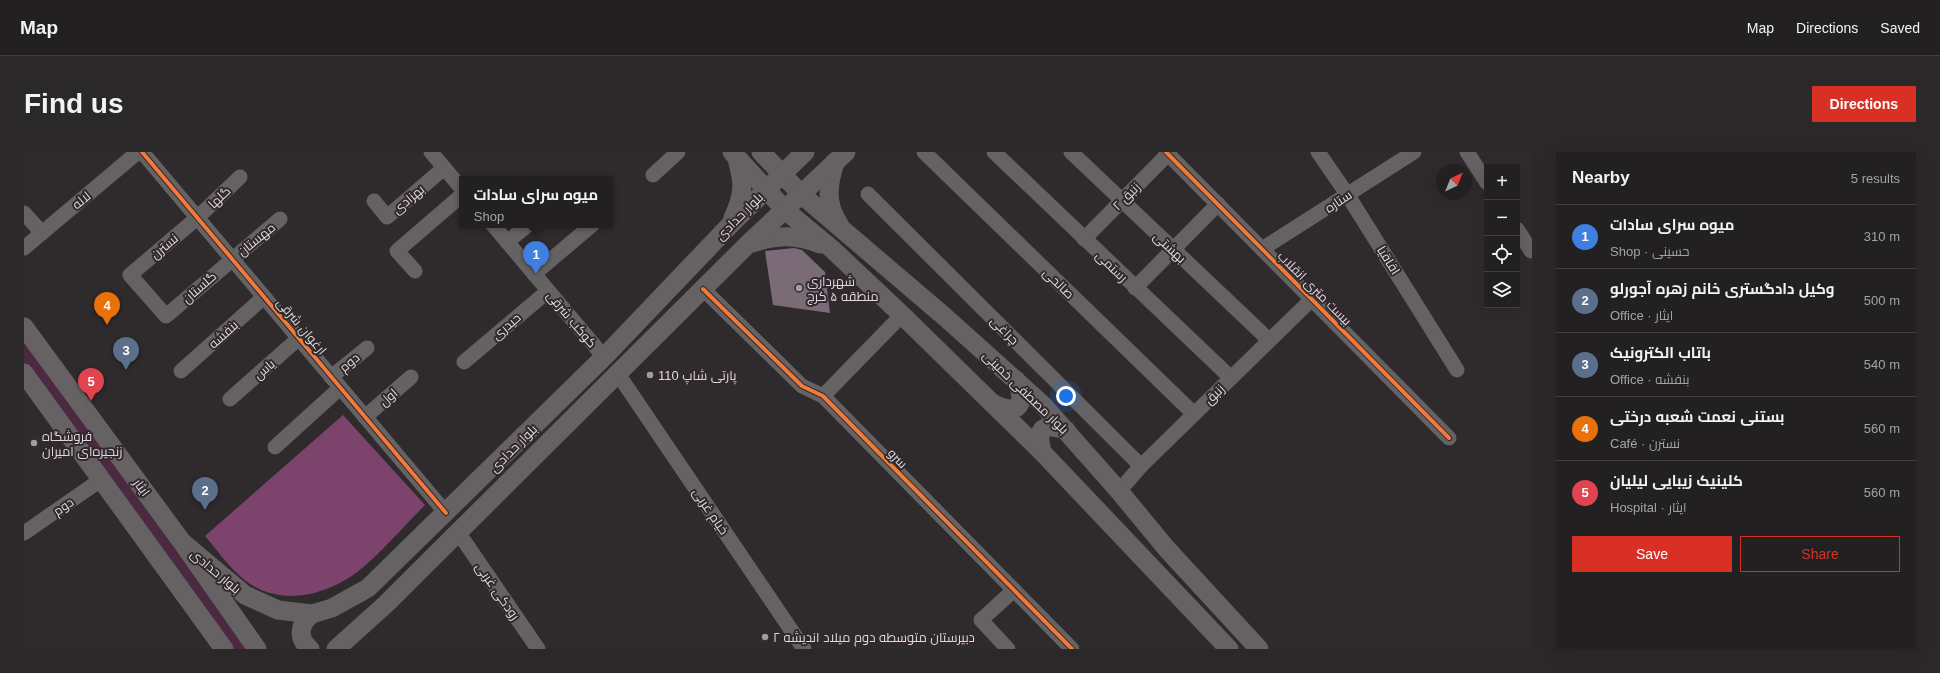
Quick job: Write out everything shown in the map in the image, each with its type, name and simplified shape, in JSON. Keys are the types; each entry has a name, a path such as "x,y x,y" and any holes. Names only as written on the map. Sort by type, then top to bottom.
{"main road":[{"name":"بلوار مصطفی خمینی","path":"761,152 802,195 1016,380 1066,430 1166,548 1259,649"},
{"name":"بلوار حدادی","path":"182,542 245,595 278,610 312,614 332,608 368,588 604,357 730,224 805,152"},
{"path":"734,154 785,210 832,249 994,404 1042,452 1229,649"},
{"path":"730,224 741,199 743,186 734,154"},
{"name":"بلوار حدادی","path":"336,649 386,604 748,244 841,157"},
{"path":"841,157 829,182 828,199 834,217 847,235"},
{"path":"748,244 767,238 794,236 807,239 832,249"},
{"name":"ایثار","path":"24,327 182,542 257,649"},
{"path":"24,373 224,649"},
{"path":"994,404 1009,410 1014,409 1018,405 1020,401 1020,388 1016,380"},
{"path":"1042,452 1039,440 1040,432 1043,428 1051,425 1066,430"},
{"path":"310,649 303,643 300,635 301,626 305,619 312,614"}],"street":[{"name":"لاله","path":"24,248 138,152"},
{"name":"ارغوان شرقی","path":"142,152 446,513"},
{"path":"431,152 459,186"},
{"path":"653,175 678,152"},
{"name":"صالحی","path":"924,152 1194,414"},
{"name":"رستمی","path":"994,152 1231,378"},
{"name":"بهشتی","path":"1071,152 1121,201 1270,340"},
{"name":"اقاقیا","path":"1318,152 1348,194 1457,370"},
{"name":"ستاره","path":"1262,249 1414,152"},
{"path":"1467,152 1484,178"},
{"name":"زنبق ۲","path":"1084,239 1167,153"},
{"name":"بیست متری انقلاب","path":"1167,153 1449,438"},
{"name":"بهزادی","path":"374,201 387,217 444,168"},
{"name":"گلها","path":"197,218 240,177"},
{"name":"چراغی","path":"868,194 1141,466"},
{"path":"415,271 396,251 459,198"},
{"path":"1135,288 1218,204"},
{"path":"24,213 42,233"},
{"name":"نسترن","path":"166,316 130,275 197,218"},
{"name":"مهستان","path":"232,259 280,219"},
{"name":"کوکب شرقی","path":"495,228 604,357"},
{"path":"507,242 524,228"},
{"path":"534,274 588,228"},
{"path":"1520,234 1531,250"},
{"name":"گلستان","path":"166,316 232,259"},
{"name":"سرو","path":"703,289 802,386 823,396 1072,649"},
{"name":"حیدری","path":"464,362 548,291"},
{"name":"بنفشه","path":"181,371 264,297"},
{"name":"زنبق","path":"1119,491 1141,466 1312,299"},
{"path":"823,396 902,315"},
{"name":"یاس","path":"230,399 299,338"},
{"name":"دوم","path":"336,382 367,348"},
{"name":"خیام غربی","path":"618,374 804,649"},
{"name":"اول","path":"365,417 412,377"},
{"path":"274,447 336,382"},
{"name":"دوم","path":"24,533 102,479"},
{"name":"رودکی غربی","path":"458,532 538,649"},
{"path":"1008,649 981,620 1014,590"}],"shaded area":[{"path":"24,334 251,649 232,649 24,363"},
{"path":"343,415 425,505 369,562 348,578 334,586 305,595 289,596 274,594 260,589 246,581 235,571 205,536"}],"building":[{"name":"شهرداری منطقه ۵ کرج","path":"794,248 802,250 825,272 830,313 773,305 765,251"}],"cycle path":[{"path":"142,152 446,513"},
{"path":"1166,152 1449,438"},
{"path":"703,289 802,386 823,396 1072,649"}],"place":[{"name":"میوه سرای سادات","path":"536,274"},
{"name":"شهرداری منطقه ۵ کرج","path":"799,288"},
{"name":"بستنی نعمت شعبه درختی","path":"107,325"},
{"name":"باتاب الکترونیک","path":"126,370"},
{"name":"پارتی شاپ 110","path":"650,375"},
{"name":"کلینیک زیبایی لیلیان","path":"91,401"},
{"name":"فروشگاه زنجیره‌ای امیران","path":"34,443"},
{"name":"وکیل دادگستری خانم زهره آجورلو","path":"205,510"},
{"name":"دبیرستان متوسطه دوم میلاد اندیشه ۲","path":"765,637"}]}
